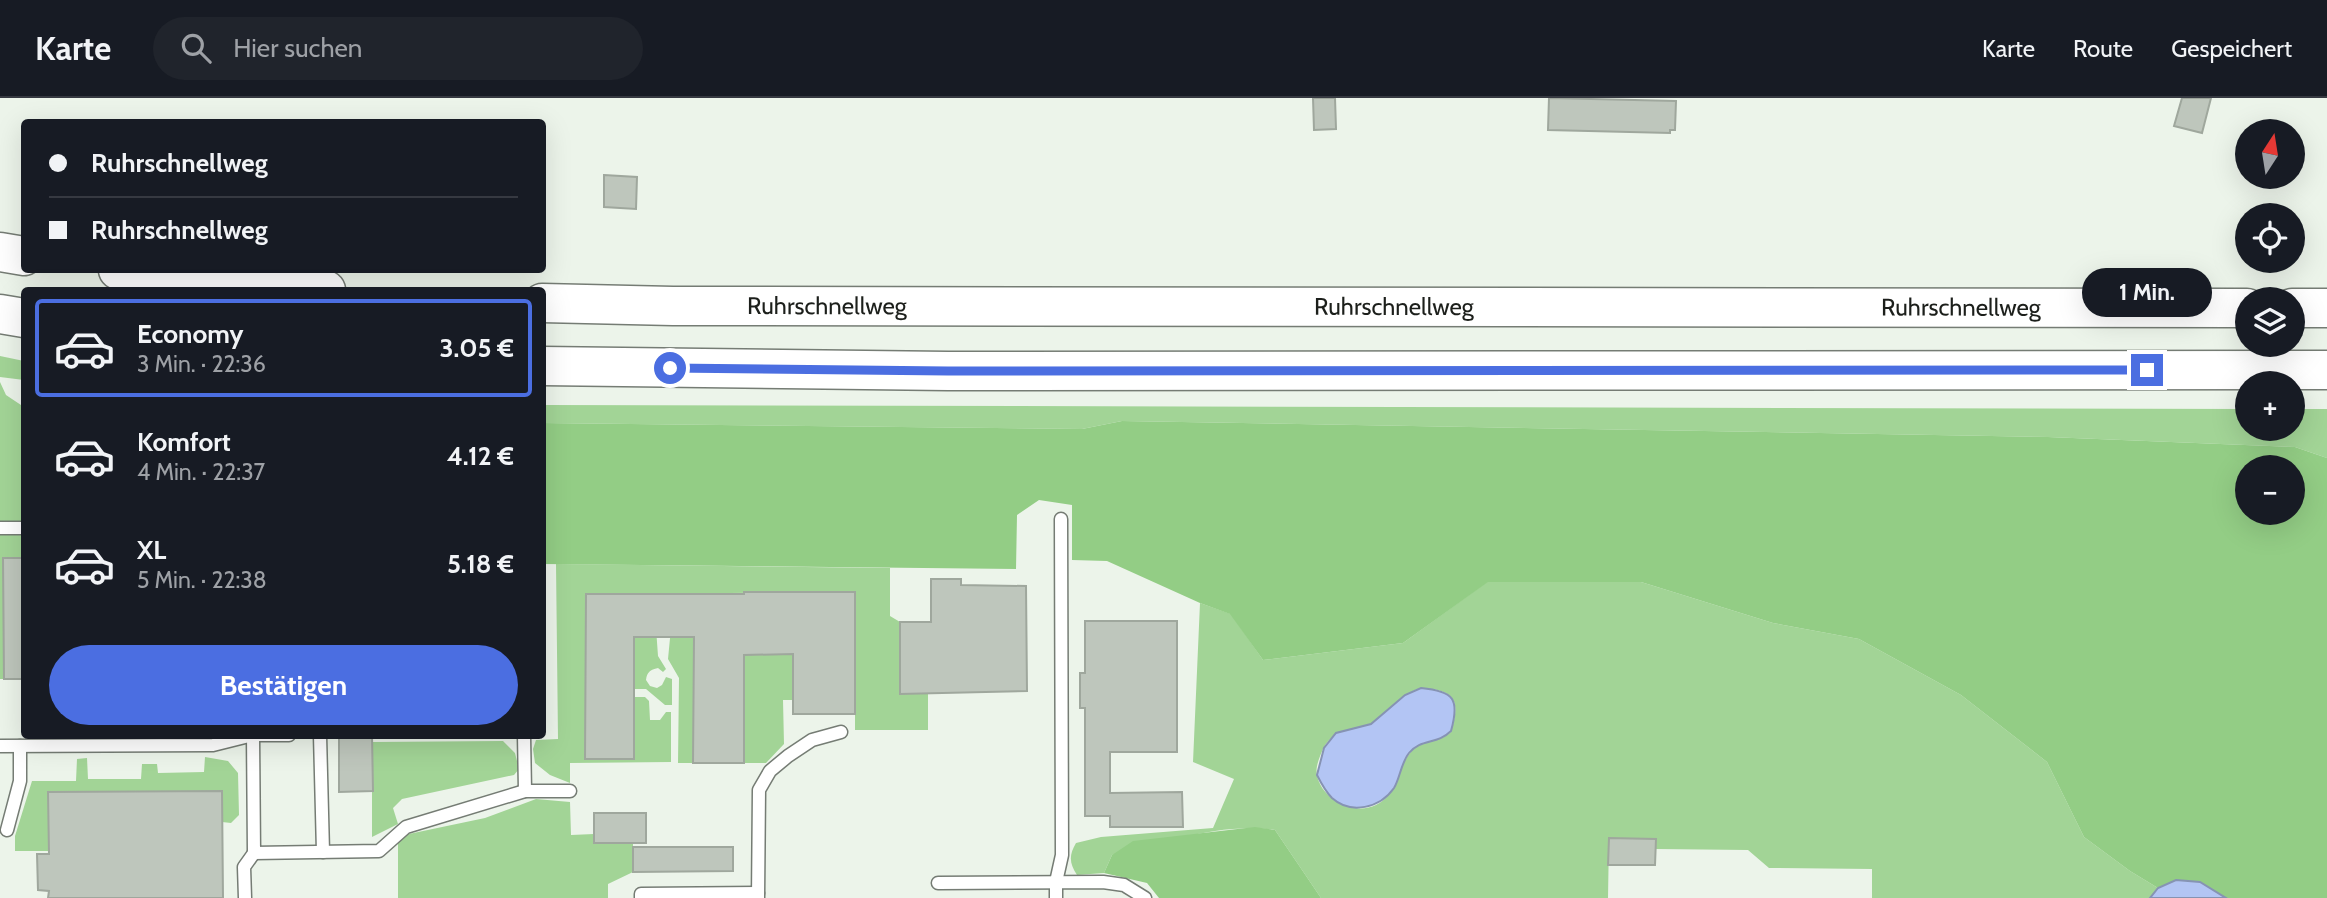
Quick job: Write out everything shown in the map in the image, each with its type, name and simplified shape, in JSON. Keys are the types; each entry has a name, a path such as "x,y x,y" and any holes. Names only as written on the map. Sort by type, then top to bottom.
{"highway":[{"path":"0,252 21,256"},
{"path":"149,273 295,287"},
{"name":"Ruhrschnellweg","path":"546,303 673,306 2235,308"},
{"path":"2305,308 2327,308"},
{"path":"0,314 21,318"},
{"path":"546,366 948,371 2327,369"}],"lane":[{"path":"1056,898 1055,882 1062,855 1061,519"},
{"path":"0,528 21,528"},
{"path":"641,898 641,894 758,896 758,790 770,771 788,756 812,740 841,732"},
{"path":"0,746 213,745 237,739"},
{"path":"245,898 244,867 254,853 253,739"},
{"path":"320,739 323,852"},
{"path":"524,739 525,791"},
{"path":"7,830 20,781 20,746"},
{"path":"254,853 379,851 406,827 525,791 570,791"},
{"path":"938,883 1103,882 1124,885 1145,898"}],"green space":[{"path":"0,356 21,360 21,380 0,377"},
{"path":"0,382 6,395 21,405 21,558 3,558 4,679 0,679"},
{"path":"546,405 2235,409 2235,441 2305,441 2305,409 2327,409 2327,458 2295,447 2048,437 1122,421 1082,429 546,423"},
{"path":"1122,421 2048,437 2295,447 2327,458 2327,898 2226,898 2200,882 2176,880 2158,888 2084,837 2047,762 1961,695 1859,639 1773,623 1641,582 1488,582 1403,643 1263,660 1230,614 1107,561 1072,560 1072,505 1039,500 1017,515 1016,569 546,564 546,423 1082,429"},
{"path":"556,564 890,568 890,616 900,622 900,694 928,694 928,730 855,730 855,592 586,594 585,758 634,697 645,697 649,701 650,720 660,720 666,712 671,712 671,762 570,763 570,783 550,775 535,763 533,749 536,740 558,739"},
{"path":"1487,582 1641,582 1773,623 1859,639 1961,695 2047,762 2084,837 2158,888 2150,898 1872,898 1872,869 1769,868 1748,850 1656,849 1656,840 1609,838 1608,898 1321,898 1275,830 1255,828 1213,831 1112,855 1104,873 1077,875 1071,859 1076,843 1101,837 1213,828 1234,779 1193,762 1200,603 1231,614 1263,660 1403,643","holes":["1420,688 1448,694 1455,704 1451,732 1415,748 1405,760 1389,795 1376,805 1367,808 1349,807 1332,798 1320,784 1317,775 1321,755 1328,742 1339,734 1373,723 1412,692"]},
{"path":"634,628 656,628 658,656 666,669 663,672 658,668 651,671 646,680 650,686 657,688 666,677 672,679 672,705 665,705 646,689 634,689"},
{"path":"671,628 714,628 694,640 693,763 678,763 679,678 668,659"},
{"path":"793,654 792,700 783,700 784,744 766,763 744,763 744,655"},
{"path":"503,741 515,753 519,769 514,775 402,799 393,808 398,824 372,837 372,742"},
{"path":"205,757 228,761 238,773 239,815 231,823 222,822 221,791 49,792 49,851 15,851 15,836 32,781 76,781 77,759 87,758 88,779 141,779 142,764 157,764 158,773 204,772"},
{"path":"536,799 570,802 571,835 594,834 594,843 633,843 633,872 608,884 608,898 398,898 398,838 485,818"},
{"path":"1255,827 1275,830 1321,898 1159,898 1147,883 1104,873 1112,855 1133,841"}],"water":[{"path":"1421,688 1441,691 1452,699 1455,711 1451,731 1414,748 1404,761 1394,788 1381,800 1356,808 1332,798 1317,775 1324,748 1336,733 1371,724 1405,695"},
{"path":"2176,880 2200,882 2226,898 2150,898 2158,888"}],"building":[{"path":"1313,98 1335,98 1336,129 1314,130"},
{"path":"1549,98 1676,101 1675,130 1670,130 1670,133 1548,130"},
{"path":"2182,98 2211,98 2202,133 2174,126"},
{"path":"604,175 637,177 636,209 604,207"},
{"path":"3,558 21,558 21,679 4,679"},
{"path":"931,579 961,579 961,585 1026,586 1027,691 900,694 900,622 931,622"},
{"path":"855,592 855,714 793,714 793,654 744,655 744,763 693,763 694,637 634,637 634,759 585,759 586,594"},
{"path":"1085,621 1177,621 1177,752 1110,752 1110,793 1182,792 1183,827 1110,827 1110,816 1085,816 1085,708 1080,708 1080,673 1085,673"},
{"path":"339,739 372,739 373,791 339,792"},
{"path":"222,791 223,898 48,898 49,891 38,890 37,854 49,854 48,792"},
{"path":"594,813 646,813 646,843 594,843"},
{"path":"1609,838 1656,839 1655,865 1608,865"},
{"path":"633,847 733,847 733,871 633,872"}],"route":[{"path":"670,368 948,371 2147,370"}]}
